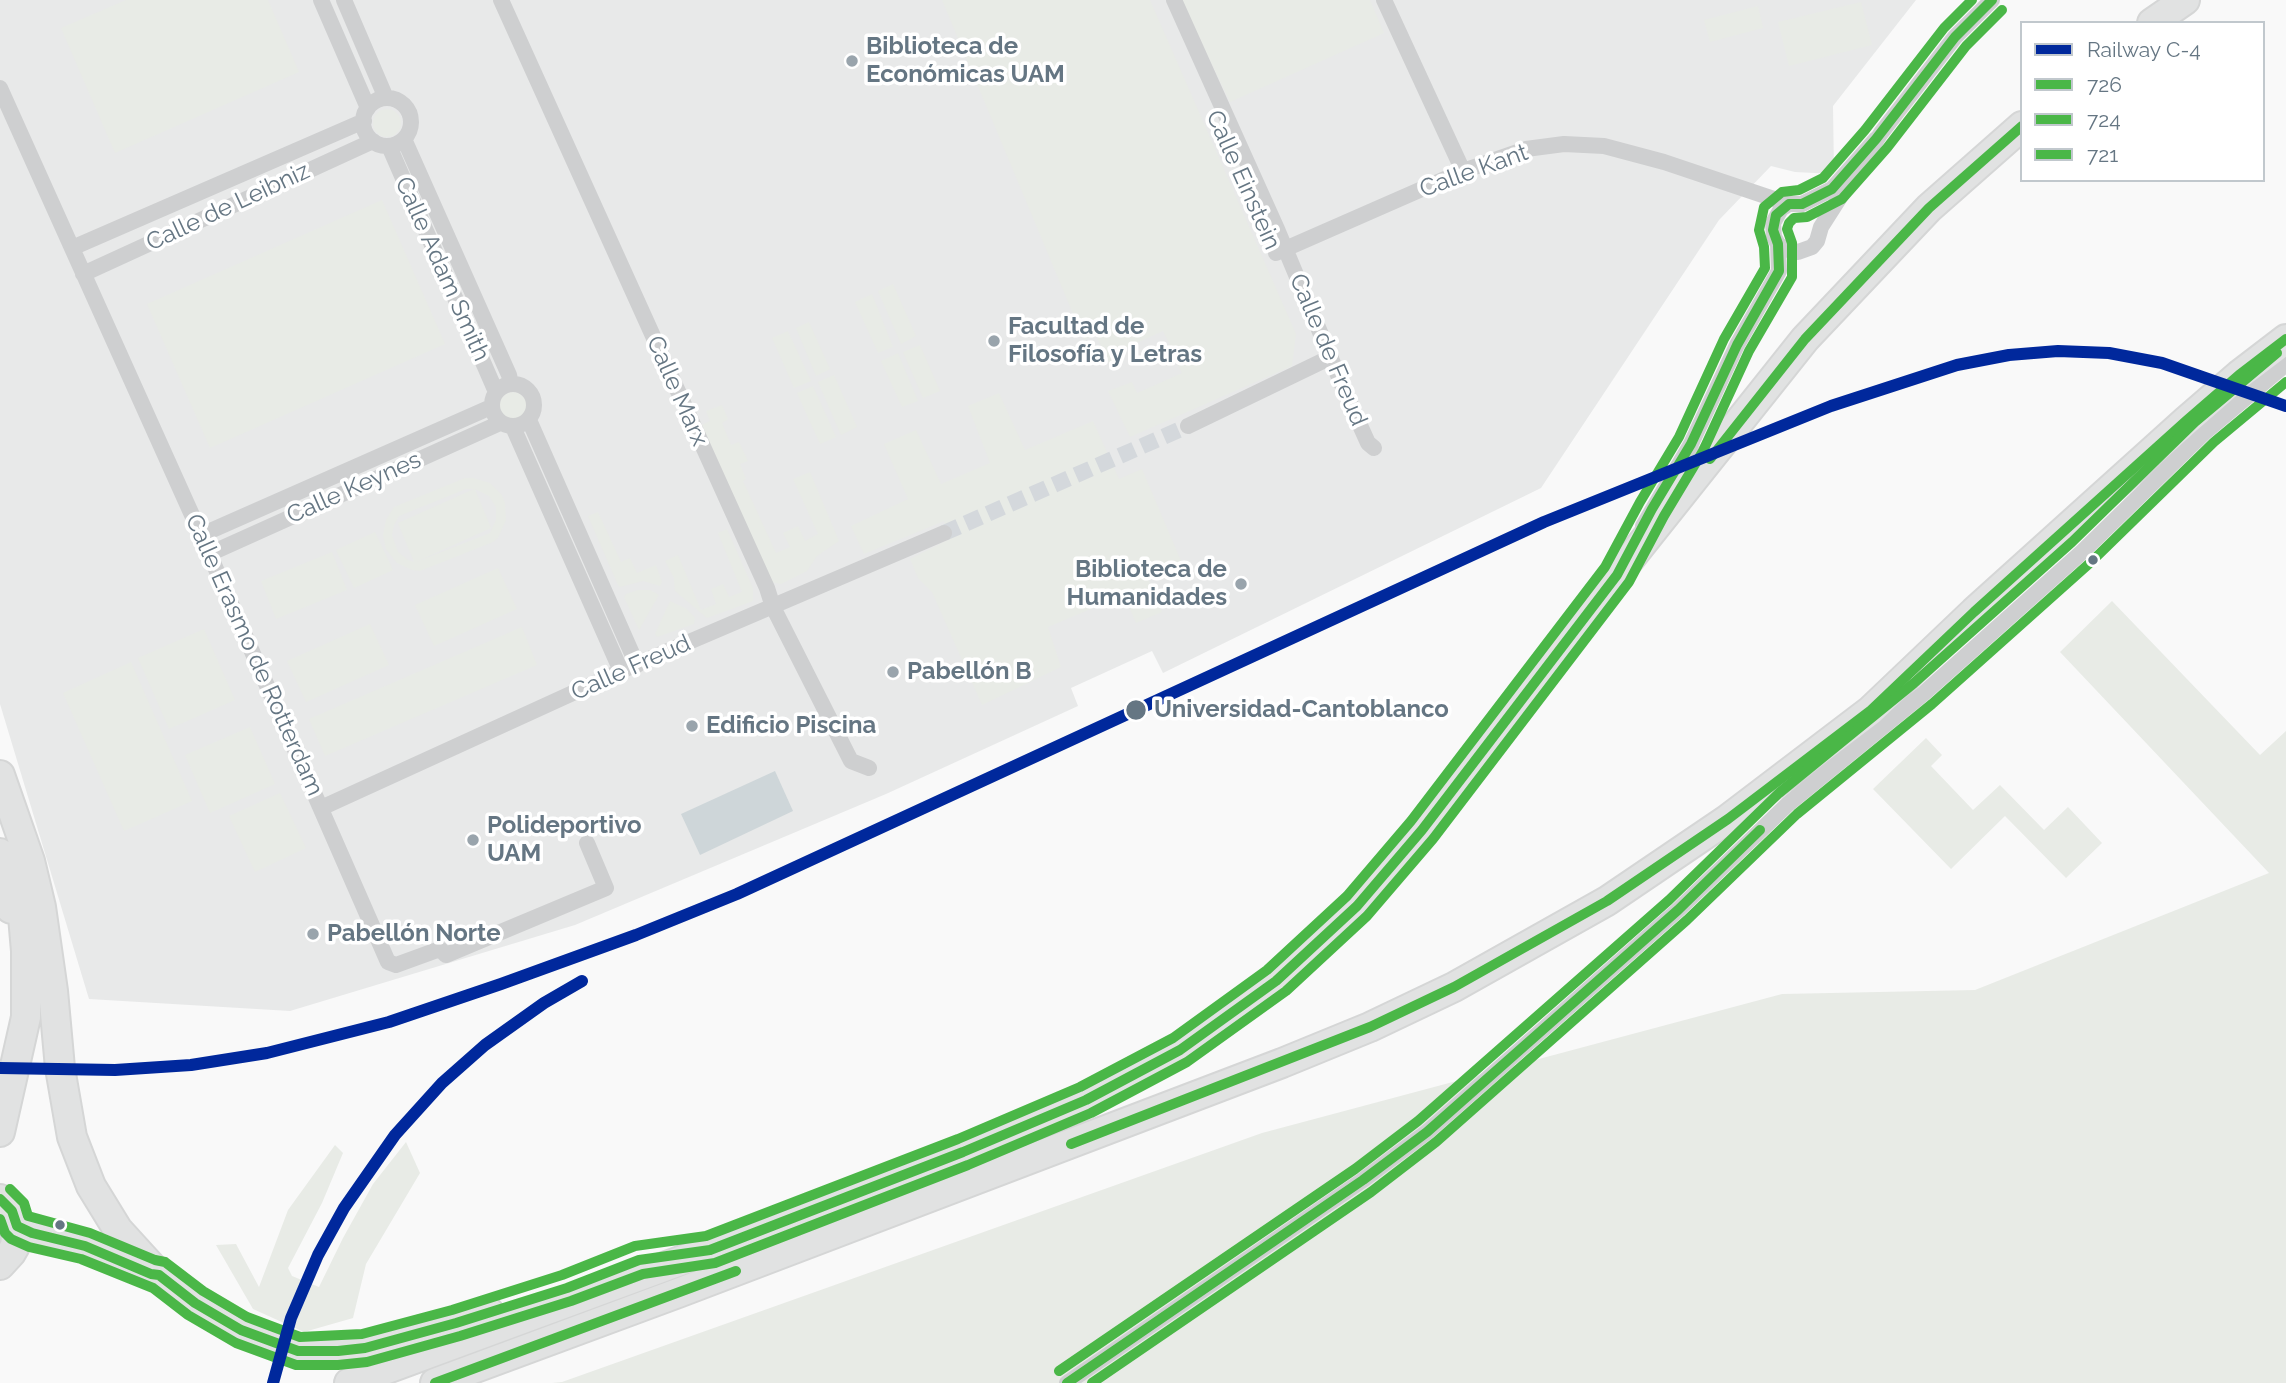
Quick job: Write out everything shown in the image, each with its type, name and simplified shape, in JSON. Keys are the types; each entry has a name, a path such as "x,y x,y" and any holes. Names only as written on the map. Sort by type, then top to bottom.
{"highway":[{"path":"2155,21 2185,0"},
{"path":"349,1383 709,1250 963,1152 1086,1100 1180,1049 1276,981 1357,906 1431,819 1617,575 1805,339 1929,208 2020,128"},
{"path":"435,1383 678,1293 1370,1027 1454,987 1607,901 1728,819 1870,711 2186,421 2286,339"},
{"path":"0,775 30,861 41,907 60,1068 72,1137 91,1186 118,1230 129,1254"},
{"path":"0,781 18,867 26,965 26,1017 0,1132"},
{"path":"0,853 16,954 13,1025 0,1087"},
{"path":"0,1046 15,994"},
{"path":"0,1265 15,1246 17,1226 12,1211 1,1197"},
{"path":"17,1226 32,1233 129,1254 195,1303 241,1330 290,1349 322,1353 365,1348 401,1339 588,1280 639,1261 709,1250"},
{"path":"477,1383 580,1345 678,1293"}],"street":[{"path":"321,0 366,114 368,135 373,141 396,142 411,124 407,110 397,100 386,97 378,100 366,114"},
{"path":"344,0 386,97"},
{"name":"Calle Marx","path":"500,0 773,607 851,761 869,768"},
{"name":"Calle Einstein","path":"1164,0 1281,251"},
{"name":"Calle Einstein","path":"1174,0 1326,359"},
{"path":"1384,0 1463,171"},
{"path":"1773,223 1781,209 1832,189 1876,139 1955,37 1992,0"},
{"name":"Calle Erasmo de Rotterdam","path":"0,88 201,535 388,962 396,965 440,949 446,955 606,888 587,843"},
{"name":"Calle de Leibniz","path":"72,248 366,114"},
{"path":"1778,244 1791,251 1806,250 1817,241 1821,227 1876,139"},
{"name":"Calle de Leibniz","path":"83,274 373,141"},
{"name":"Calle Adam Smith","path":"396,142 511,384"},
{"name":"Calle Adam Smith","path":"396,142 494,399"},
{"name":"Calle Kant","path":"1281,251 1463,171 1526,149 1564,144 1604,146 1664,162 1750,192 1795,204"},
{"path":"1617,575 1691,444 1737,345 1779,271 1778,244 1774,237 1773,223 1750,192"},
{"path":"1795,204 1815,211 1821,227"},
{"path":"1188,426 1326,359"},
{"name":"Calle de Freud","path":"1326,359 1368,443 1374,448"},
{"path":"1067,1383 1363,1180 1426,1132 1678,911 1788,804 1923,694 2063,570 2205,432 2286,364"},
{"path":"621,671 506,425 492,413 494,399 511,384 523,386 531,395 534,408 529,419 637,665"},
{"name":"Calle Keynes","path":"201,535 494,399"},
{"path":"506,425 529,419"},
{"name":"Calle Keynes","path":"209,554 506,425"},
{"name":"Calle Freud","path":"321,808 621,671 944,533"}],"shaded area":[{"path":"0,0 1916,0 1833,106 1834,174 1795,172 1771,166 1719,220 1541,488 1163,673 1152,651 1071,688 1078,706 886,794 575,925 290,1011 89,999 0,704"},
{"path":"126,0 268,0 299,72 115,153 61,28"},
{"path":"942,0 1150,0 1296,334 1292,366 1130,437 1108,391 1132,382 1137,393 1182,373 1175,359 1161,365 1155,352 1170,345 1163,331 1119,351 1123,363 1111,368 1096,335 1084,340"},
{"path":"1181,0 1370,0 1384,33 1230,102"},
{"path":"1861,2 1872,45 1789,66 1778,22"},
{"path":"1758,6 1763,28 1710,42 1704,20"},
{"path":"387,109 397,113 401,123 397,133 387,137 377,133 373,123 377,113"},
{"path":"382,200 445,344 210,448 147,304"},
{"path":"893,284 916,336 901,344 878,291"},
{"path":"872,294 893,347 878,353 855,302"},
{"path":"809,322 830,369 816,376 796,328"},
{"path":"788,331 811,381 794,388 772,338"},
{"path":"920,345 940,391 923,398 903,352"},
{"path":"898,353 918,401 902,407 881,361"},
{"path":"834,375 857,427 841,435 818,382"},
{"path":"813,386 836,437 820,444 797,393"},
{"path":"513,392 523,396 527,406 523,416 513,420 503,416 499,406 503,396"},
{"path":"999,393 1025,450 1093,421 1119,479 1142,469 1181,561 1147,576 1162,612 1136,623 1124,595 1048,627 1061,667 982,705 932,592 918,578 910,559 950,539 944,521 864,554 851,526 908,499 884,444 916,430 941,484 990,463 968,406"},
{"path":"722,405 728,419 722,423 731,445 739,442 748,461 740,464 746,479 743,481 776,553 790,547 783,533 798,526 805,541 818,534 793,479 810,472 839,541 817,556 807,571 781,584 771,582 702,425 710,421 706,411"},
{"path":"465,478 473,478 490,483 502,495 506,520 498,538 493,542 420,571 397,563 386,549 383,535 386,520 394,507","holes":["466,489 474,489 398,523 414,562 398,552 392,535 399,516","475,489 489,496 496,507 496,520 490,533 416,562 491,528"]},
{"path":"598,512 621,562 630,558 637,573 656,565 662,582 660,586 643,581 620,587 618,585 588,516"},
{"path":"727,529 753,588 753,601 707,618 675,591 674,578 665,561 678,555 701,610 716,604 711,589 723,584 729,597 742,592 718,533"},
{"path":"375,532 393,570 354,588 336,550"},
{"path":"332,552 347,590 276,619 261,581"},
{"path":"498,568 517,609 434,646 415,605"},
{"path":"638,590 650,590 659,595 639,630 624,597"},
{"path":"670,601 687,609 695,618 694,624 657,637 655,634"},
{"path":"2112,601 2260,755 2286,731 2286,1383 552,1383 562,1382 1262,1133 1782,994 1975,990 2269,873 2060,652"},
{"path":"370,624 389,665 306,702 287,661"},
{"path":"522,627 537,665 325,756 309,719"},
{"path":"204,629 235,700 169,729 138,658"},
{"path":"131,662 192,801 124,831 63,693"},
{"path":"250,727 275,784 210,813 185,755"},
{"path":"1926,738 1942,755 1931,766 1973,810 2000,785 2044,830 2068,807 2102,843 2066,878 2005,816 1951,869 1873,789"},
{"path":"775,771 793,811 700,855 681,814"},
{"path":"280,793 306,848 255,872 229,816"},
{"path":"406,1142 420,1173 366,1264 353,1318 304,1332 253,1309 216,1245 236,1244 259,1287 288,1210 335,1145 343,1153 322,1203 288,1268 292,1276 319,1287 373,1184"}],"tunnel":[{"path":"944,533 1188,426"}],"rail line":[{"name":"C-4","path":"0,1068 115,1070 191,1065 267,1053 389,1022 501,984 636,935 737,894 1544,522 1831,406 1957,365 2009,355 2058,351 2109,353 2162,363 2286,406"},
{"name":"C-4","path":"273,1383 291,1318 318,1255 344,1208 395,1135 442,1083 485,1045 544,1003 582,981"}],"transit line":[{"name":"721","path":"10,1189 24,1203 28,1216 90,1233 165,1262 203,1291 247,1317 300,1337 362,1334 452,1310 562,1275 635,1246 706,1236 958,1139 1080,1087 1173,1038 1267,970 1347,896 1411,821 1605,567 1679,437 1724,339 1765,268 1764,247 1759,230 1764,207 1782,192 1799,190 1823,178 1865,130 1944,28 1972,0"},
{"name":"726","path":"0,1199 12,1211 17,1226 32,1233 85,1246 159,1275 195,1303 241,1330 298,1351 365,1348 567,1288 639,1260 710,1250 963,1152 1086,1100 1180,1050 1276,981 1357,906 1422,830 1617,575 1691,444 1737,345 1779,271 1778,244 1773,230 1776,215 1789,204 1802,204 1832,189 1876,139 1955,37 1992,0"},
{"name":"724","path":"0,1219 5,1233 11,1239 29,1247 81,1259 153,1288 188,1315 236,1343 296,1365 367,1362 571,1301 643,1274 715,1263 968,1165 1091,1113 1187,1062 1286,991 1367,916 1433,839 1629,582 1703,451 1749,351 1792,277 1792,243 1787,229 1789,223 1794,218 1807,217 1842,199 1887,148 1966,46 2002,10"},
{"name":"726","path":"1710,459 1805,339 1929,208 2020,128"},
{"name":"726","path":"1071,1144 1370,1027 1454,987 1607,901 1728,819 1870,711 1974,612 2186,421 2286,339"},
{"name":"721","path":"1059,1371 1355,1169 1418,1121 1669,900 1779,793 1914,683 2072,542 2195,422 2277,353"},
{"name":"724","path":"1092,1383 1371,1192 1436,1142 1687,920 1797,814 1932,704 2091,562 2214,442 2286,382"},
{"name":"726","path":"1067,1383 1363,1180 1427,1132 1678,910 1760,830"},
{"name":"726","path":"435,1383 736,1271"}],"place":[{"name":"Biblioteca de Económicas UAM","path":"852,61"},
{"name":"Facultad de Filosofía y Letras","path":"994,341"},
{"name":"Biblioteca de Humanidades","path":"1241,584"},
{"name":"Pabellón B","path":"893,672"},
{"name":"Universidad-Cantoblanco","path":"1136,710"},
{"name":"Edificio Piscina","path":"692,726"},
{"name":"Polideportivo UAM","path":"473,840"},
{"name":"Pabellón Norte","path":"313,934"}]}
